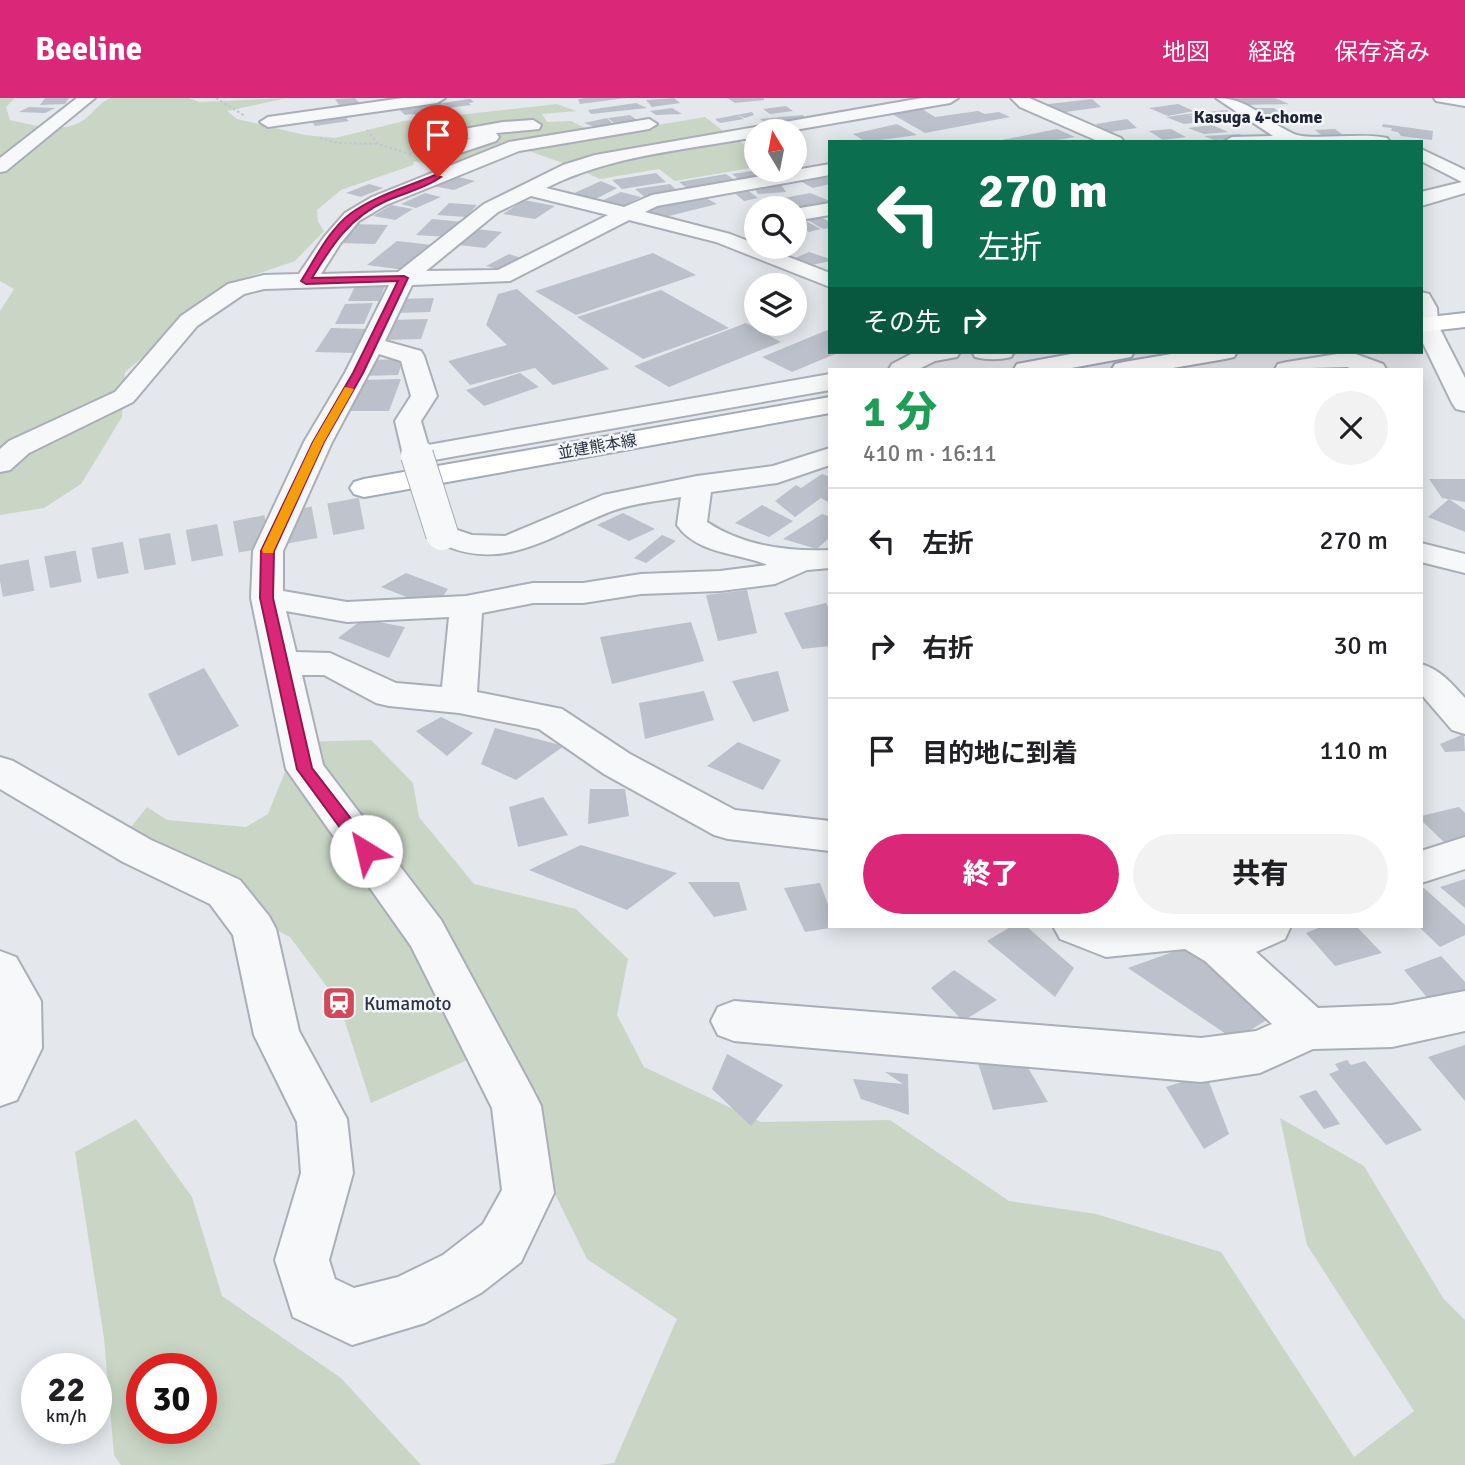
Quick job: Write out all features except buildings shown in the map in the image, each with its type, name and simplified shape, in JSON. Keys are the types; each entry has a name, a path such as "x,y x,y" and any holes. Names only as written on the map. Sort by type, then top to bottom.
{"main road":[{"path":"1423,313 1465,304"},
{"path":"1423,313 1465,320"},
{"path":"1032,368 1111,354"},
{"path":"1130,368 1213,354"},
{"name":"並建熊本線","path":"828,405 367,500 828,425"}],"street":[{"path":"0,167 87,98"},
{"path":"268,122 351,110 391,101 437,98"},
{"path":"0,771 137,851 225,892 254,929 277,1035 322,1119 327,1172 302,1260 313,1297 352,1317 405,1303 462,1274 502,1243 528,1193 516,1107 426,933 305,769 267,598 268,551 318,442 372,345 404,278 491,208 569,169 601,159 950,98"},
{"path":"1019,98 1026,104 1110,140"},
{"path":"1224,98 1292,140 1373,140"},
{"path":"1442,98 1465,102"},
{"path":"820,120 841,135"},
{"path":"306,281 331,241 352,217 379,201 515,146 663,122"},
{"path":"537,124 451,151 431,140 503,127 537,124 567,123 584,134"},
{"path":"1423,155 1465,177"},
{"path":"0,464 19,447 124,397 189,321 236,289 264,282 502,276 652,201 828,169"},
{"path":"667,178 686,194"},
{"path":"1423,197 1465,187"},
{"path":"527,189 723,238 823,274"},
{"path":"1423,197 1450,198 1465,204"},
{"path":"807,213 828,209"},
{"path":"723,238 744,229"},
{"path":"1423,313 1465,403"},
{"path":"372,345 412,356 424,396 408,421 442,534 461,543 494,548 540,535 602,505 697,485 777,474 828,457"},
{"path":"903,368 929,354"},
{"path":"1293,368 1349,359 1372,368"},
{"path":"417,455 828,382"},
{"path":"697,485 692,525 706,536 745,550 820,565"},
{"path":"1423,553 1465,564"},
{"path":"267,598 347,612 466,606 533,593 583,593 640,584 720,581 820,565"},
{"path":"459,701 466,606"},
{"path":"280,663 330,664 388,694 459,701 549,718 617,764 728,824 828,836"},
{"path":"1423,678 1465,721"},
{"path":"1423,866 1465,853"},
{"path":"1080,928 1106,939 1190,932 1221,948 1309,1029"},
{"path":"1221,948 1266,928"},
{"path":"0,970 18,1001 18,1048 0,1084"},
{"path":"734,1021 1201,1060 1260,1052 1309,1029 1392,1026 1465,1011"}],"path":[{"path":"351,110 378,144 407,152 422,161 457,170"}],"green space":[{"path":"0,98 15,98 6,107 10,120 58,128 77,124 111,98 189,98 199,102 287,98 227,111 237,119 305,135 335,138 404,121 557,104 576,111 542,114 547,122 571,121 591,131 449,170 414,161 413,165 341,190 317,210 318,222 324,231 295,261 233,282 125,372 122,417 81,484 44,508 0,515 0,311 14,289 0,281"},
{"path":"705,117 727,134 571,166 521,148"},
{"path":"732,138 744,144 744,169 675,181 659,169 600,179 580,170 598,162"},
{"path":"371,740 413,783 419,817 474,884 576,909 628,959 617,1015 644,1067 761,1122 890,1120 1009,1201 1096,1214 1221,1252 1354,1457 1414,1411 1307,1245 1280,1118 1364,1166 1443,1298 1465,1320 1465,1465 599,1465 614,1463 677,1319 587,1259 554,1192 537,1091 474,1057 371,1103 339,1003 290,937 214,898 120,841 147,807 167,820 246,827 268,814 297,742"},
{"path":"136,1119 192,1197 222,1296 341,1378 421,1465 121,1465 114,1455 112,1432 112,1353 105,1353 75,1152"}],"tunnel":[{"path":"0,581 369,512"}],"slow traffic":[{"path":"268,550 318,442 348,389"}],"place":[{"name":"Kumamoto","path":"339,1003"}],"district":[{"name":"Kasuga 4-chome","path":"1258,117"}],"route":[{"path":"366,851 305,769 267,598 268,551 318,442 358,373 404,278 306,281 331,241 352,217 379,201 438,177"}]}
